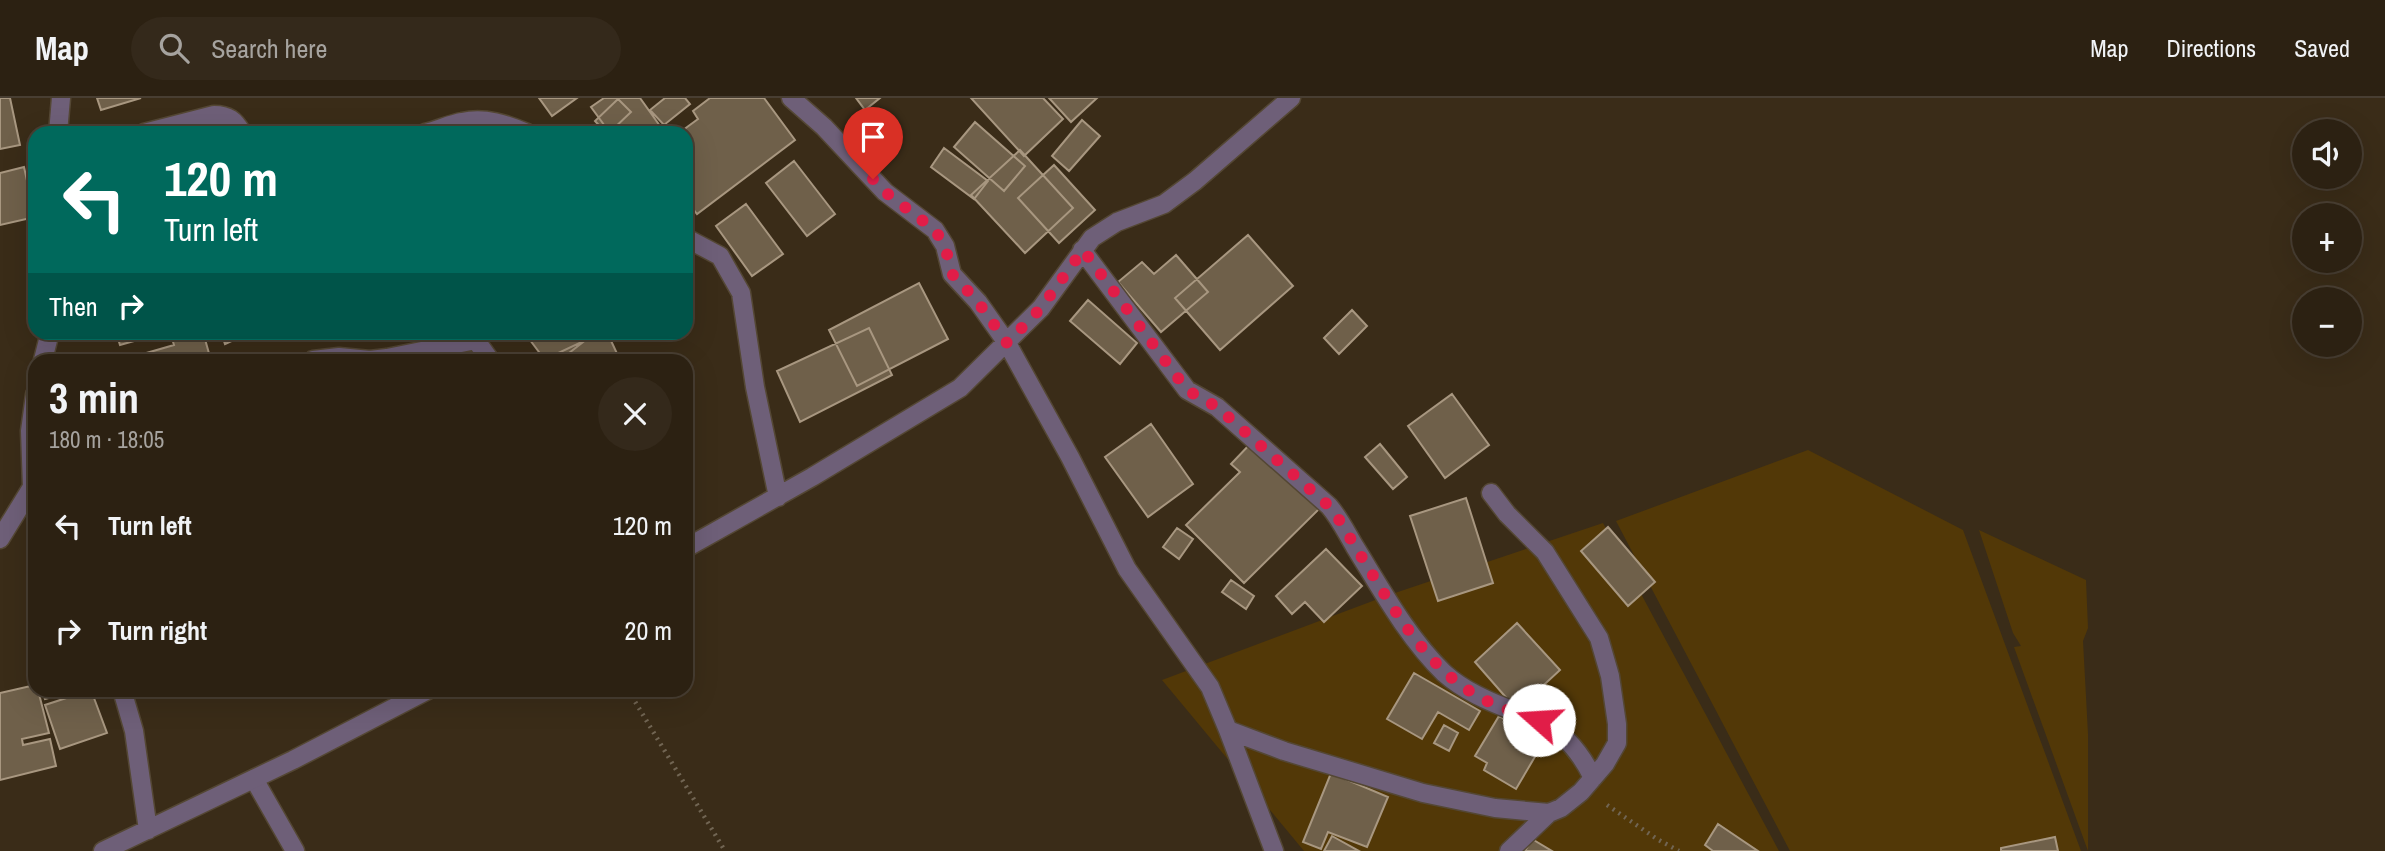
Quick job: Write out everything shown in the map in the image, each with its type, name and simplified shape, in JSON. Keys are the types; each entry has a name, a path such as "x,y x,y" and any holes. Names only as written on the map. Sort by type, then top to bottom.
{"street":[{"path":"59,126 61,98"},
{"path":"791,98 824,127 885,192 935,230 945,246 952,274 978,302 1007,343 1083,481 1127,569 1210,687 1274,851"},
{"path":"693,544 778,497 960,388 1041,308 1091,238 1117,222 1164,204 1195,181 1291,98"},
{"path":"171,126 214,115 225,115 237,126"},
{"path":"447,126 463,121 486,120 511,126"},
{"path":"693,242 720,256 741,293 755,387 778,497"},
{"path":"1083,250 1187,390 1217,407 1329,506 1343,523 1353,544 1397,613 1445,674 1483,700 1539,720 1556,731 1573,745 1584,759 1587,785"},
{"path":"403,354 457,340"},
{"path":"1491,493 1507,514 1545,552 1599,638 1610,676 1617,724 1617,743 1605,764 1587,785 1561,808 1549,813 1509,851"},
{"path":"0,540 5,528 28,497"},
{"path":"124,697 134,731 148,830"},
{"path":"103,851 254,779 414,697"},
{"path":"1228,730 1284,751 1423,793 1495,808 1549,813"},
{"path":"254,779 295,851"}],"path":[{"path":"632,697 725,851"},
{"path":"1587,785 1657,839 1679,851"}],"shaded area":[{"path":"1808,450 1963,530 2081,851 1790,851 1616,521"},
{"path":"1603,523 1779,851 1304,851 1162,680 1386,596"},
{"path":"1979,530 2086,580 2088,628 2083,641 2088,734 2088,851 2014,647 2021,646 2013,633"}],"building":[{"path":"0,98 10,98 20,145 0,149"},
{"path":"97,98 141,98 101,110"},
{"path":"539,98 577,98 552,116"},
{"path":"604,98 640,98 660,126 605,126 591,107"},
{"path":"665,98 685,98 690,104 664,125 650,110"},
{"path":"710,98 764,98 795,140 697,214 693,209 693,126 688,126 698,119 693,111"},
{"path":"856,98 880,98 865,110"},
{"path":"971,98 1043,98 1063,119 1024,156"},
{"path":"1049,98 1097,98 1071,122"},
{"path":"618,99 631,112 616,126 600,126 595,121"},
{"path":"222,118 225,126 201,126"},
{"path":"1082,120 1100,136 1069,171 1052,156"},
{"path":"975,122 1025,166 1004,191 954,147"},
{"path":"944,148 988,181 974,199 931,167"},
{"path":"1020,150 1073,208 1025,253 971,195"},
{"path":"794,161 835,214 807,236 766,183"},
{"path":"1054,165 1095,210 1059,243 1018,198"},
{"path":"24,167 28,185 28,219 0,225 0,173"},
{"path":"746,204 783,254 752,276 716,226"},
{"path":"1248,235 1293,286 1220,350 1175,298"},
{"path":"1176,255 1208,292 1161,332 1118,282 1142,262 1154,274"},
{"path":"919,283 948,339 857,386 829,330"},
{"path":"1088,300 1137,343 1120,364 1070,321"},
{"path":"1352,310 1367,326 1339,354 1324,338"},
{"path":"869,328 892,375 800,422 777,371"},
{"path":"118,340 138,340 120,345"},
{"path":"172,340 205,340 209,354 143,354 174,345"},
{"path":"530,340 586,340 568,354 540,354"},
{"path":"586,340 611,340 617,354 556,354"},
{"path":"1452,394 1489,445 1445,478 1408,426"},
{"path":"1151,424 1193,484 1148,517 1105,457"},
{"path":"1253,441 1320,508 1244,583 1186,525 1240,472 1231,464"},
{"path":"1380,444 1407,477 1393,489 1365,457"},
{"path":"1466,498 1493,583 1438,601 1410,516"},
{"path":"1608,527 1655,582 1628,606 1581,551"},
{"path":"1177,528 1193,539 1179,559 1163,547"},
{"path":"1326,549 1362,586 1324,622 1305,602 1292,614 1276,596"},
{"path":"1231,580 1254,596 1246,609 1222,592"},
{"path":"1517,623 1560,670 1517,710 1475,662"},
{"path":"1414,673 1480,711 1469,730 1438,712 1422,739 1387,719"},
{"path":"28,687 28,697 40,697 49,733 22,739 23,745 50,739 56,766 0,780 0,693"},
{"path":"70,697 94,697 107,733 60,749 45,705"},
{"path":"1499,716 1543,743 1516,789 1484,770 1487,763 1475,756"},
{"path":"1444,725 1458,733 1449,751 1434,743"},
{"path":"1331,773 1388,797 1367,847 1328,832 1321,849 1303,842"},
{"path":"1718,824 1758,851 1713,851 1705,845"},
{"path":"1332,836 1359,851 1324,851"},
{"path":"2055,837 2058,851 2001,851 2001,848"},
{"path":"1532,839 1552,851 1525,851"}],"route":[{"path":"873,179 885,192 935,230 945,246 952,274 978,302 1007,343 1041,308 1083,250 1187,390 1217,407 1329,506 1343,523 1353,544 1397,613 1445,674 1483,700 1539,720"}]}
